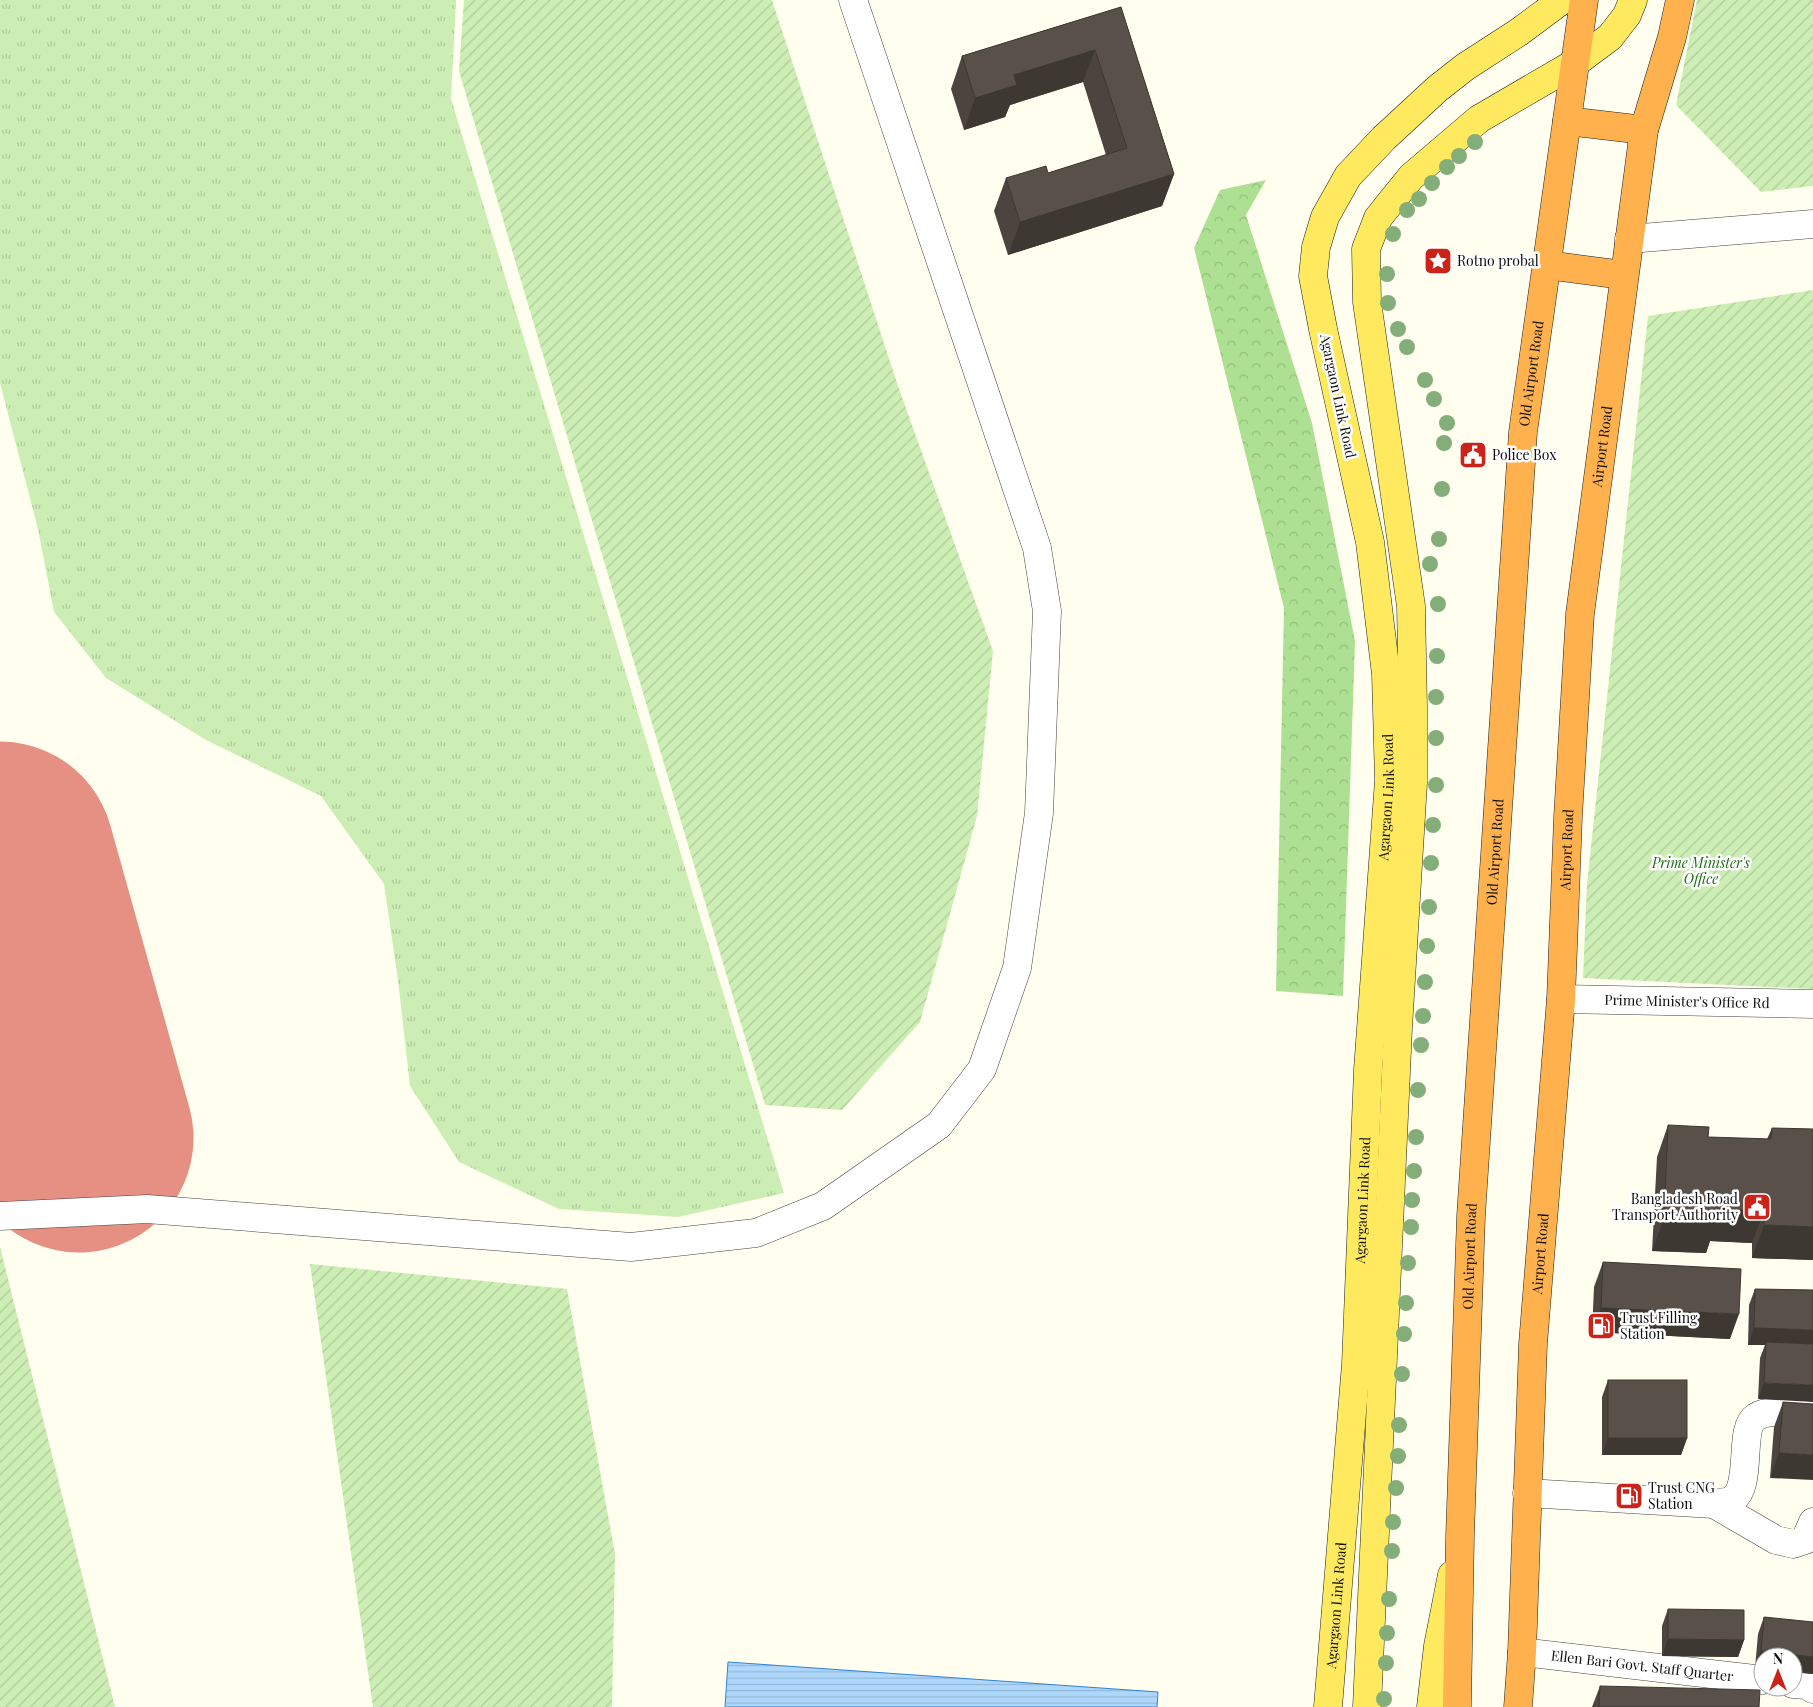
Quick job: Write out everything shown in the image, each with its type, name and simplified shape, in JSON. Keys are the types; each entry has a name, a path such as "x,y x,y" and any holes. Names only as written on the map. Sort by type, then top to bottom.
{"highway":[{"name":"Old Airport Road","path":"1457,1707 1460,1536 1471,1216 1521,472 1524,432 1584,0"},
{"name":"Airport Road","path":"1518,1707 1522,1652 1533,1344 1561,999 1568,817 1580,614 1644,130 1672,37 1680,0"},
{"path":"1567,121 1644,130"},
{"path":"1547,265 1624,275"}],"main road":[{"name":"Agargaon Link Road","path":"1328,1707 1356,1364 1368,1070 1389,780 1386,674 1370,542 1313,276 1316,247 1325,217 1348,176 1384,138 1438,88 1465,67 1519,32 1562,0"},
{"path":"1575,63 1610,37 1627,15 1633,0"},
{"name":"Agargaon Link Road","path":"1367,1707 1398,1038 1413,783 1413,707 1410,606 1367,302 1366,249 1378,218 1411,178 1479,119 1575,63"},
{"path":"1430,1707 1438,1646 1460,1536"}],"street":[{"path":"0,1216 147,1209 631,1248 756,1233 823,1206 939,1125 982,1069 1017,968 1038,823 1047,611 1037,548 853,0"},
{"path":"1629,239 1813,224"},
{"name":"Prime Minister's Office Rd","path":"1561,999 1813,1004"},
{"path":"1527,1493 1714,1504 1732,1500 1742,1489 1749,1426 1755,1417 1770,1412 1813,1413"},
{"path":"1714,1504 1776,1540 1793,1544 1805,1540 1813,1522"},
{"name":"Ellen Bari Govt. Staff Quarter","path":"1522,1652 1753,1679"}],"green space":[{"path":"0,0 456,0 451,99 784,1193 678,1217 559,1209 459,1162 410,1086 398,980 384,884 321,796 206,740 106,678 54,612 38,529 0,383"},
{"path":"464,0 772,0 898,386 993,651 977,816 920,1022 842,1110 765,1105 459,71"},
{"path":"1697,0 1813,0 1813,186 1761,192 1676,105"},
{"path":"1266,180 1246,215 1312,423 1355,641 1343,996 1276,991 1284,608 1194,248 1220,190"},
{"name":"Prime Minister's Office","path":"1813,290 1813,989 1583,978 1587,884 1648,316"},
{"path":"0,1247 115,1707 0,1707"},
{"path":"310,1264 567,1289 615,1554 612,1707 373,1707"}],"water":[{"path":"728,1662 1158,1692 1157,1707 725,1707"}],"building":[{"path":"1121,7 1174,174 1020,222 1006,178 1046,166 1048,173 1127,148 1095,50 1014,75 1017,85 975,98 962,56"},
{"path":"1668,1125 1709,1127 1708,1137 1771,1139 1772,1128 1813,1129 1813,1227 1764,1225 1764,1211 1718,1209 1718,1221 1664,1218"},
{"path":"1603,1262 1741,1269 1739,1314 1601,1308"},
{"path":"1755,1289 1813,1290 1813,1330 1754,1328"},
{"path":"1766,1342 1813,1344 1813,1385 1764,1383"},
{"path":"1608,1380 1687,1380 1687,1438 1608,1438"},
{"path":"1783,1402 1813,1404 1813,1455 1779,1453"},
{"path":"1668,1609 1744,1610 1744,1640 1668,1639"},
{"path":"1764,1617 1813,1622 1813,1657 1803,1656 1803,1647 1761,1647"},
{"path":"1600,1686 1753,1690 1753,1697 1760,1697 1759,1707 1599,1707"}],"runway":[{"path":"0,856 79,1138"}],"place":[{"name":"Rotno probal","path":"1438,261"},
{"name":"Police Box","path":"1473,455"},
{"name":"Bangladesh Road Transport Authority","path":"1757,1207"},
{"name":"Trust Filling Station","path":"1601,1326"},
{"name":"Trust CNG Station","path":"1629,1496"}]}
